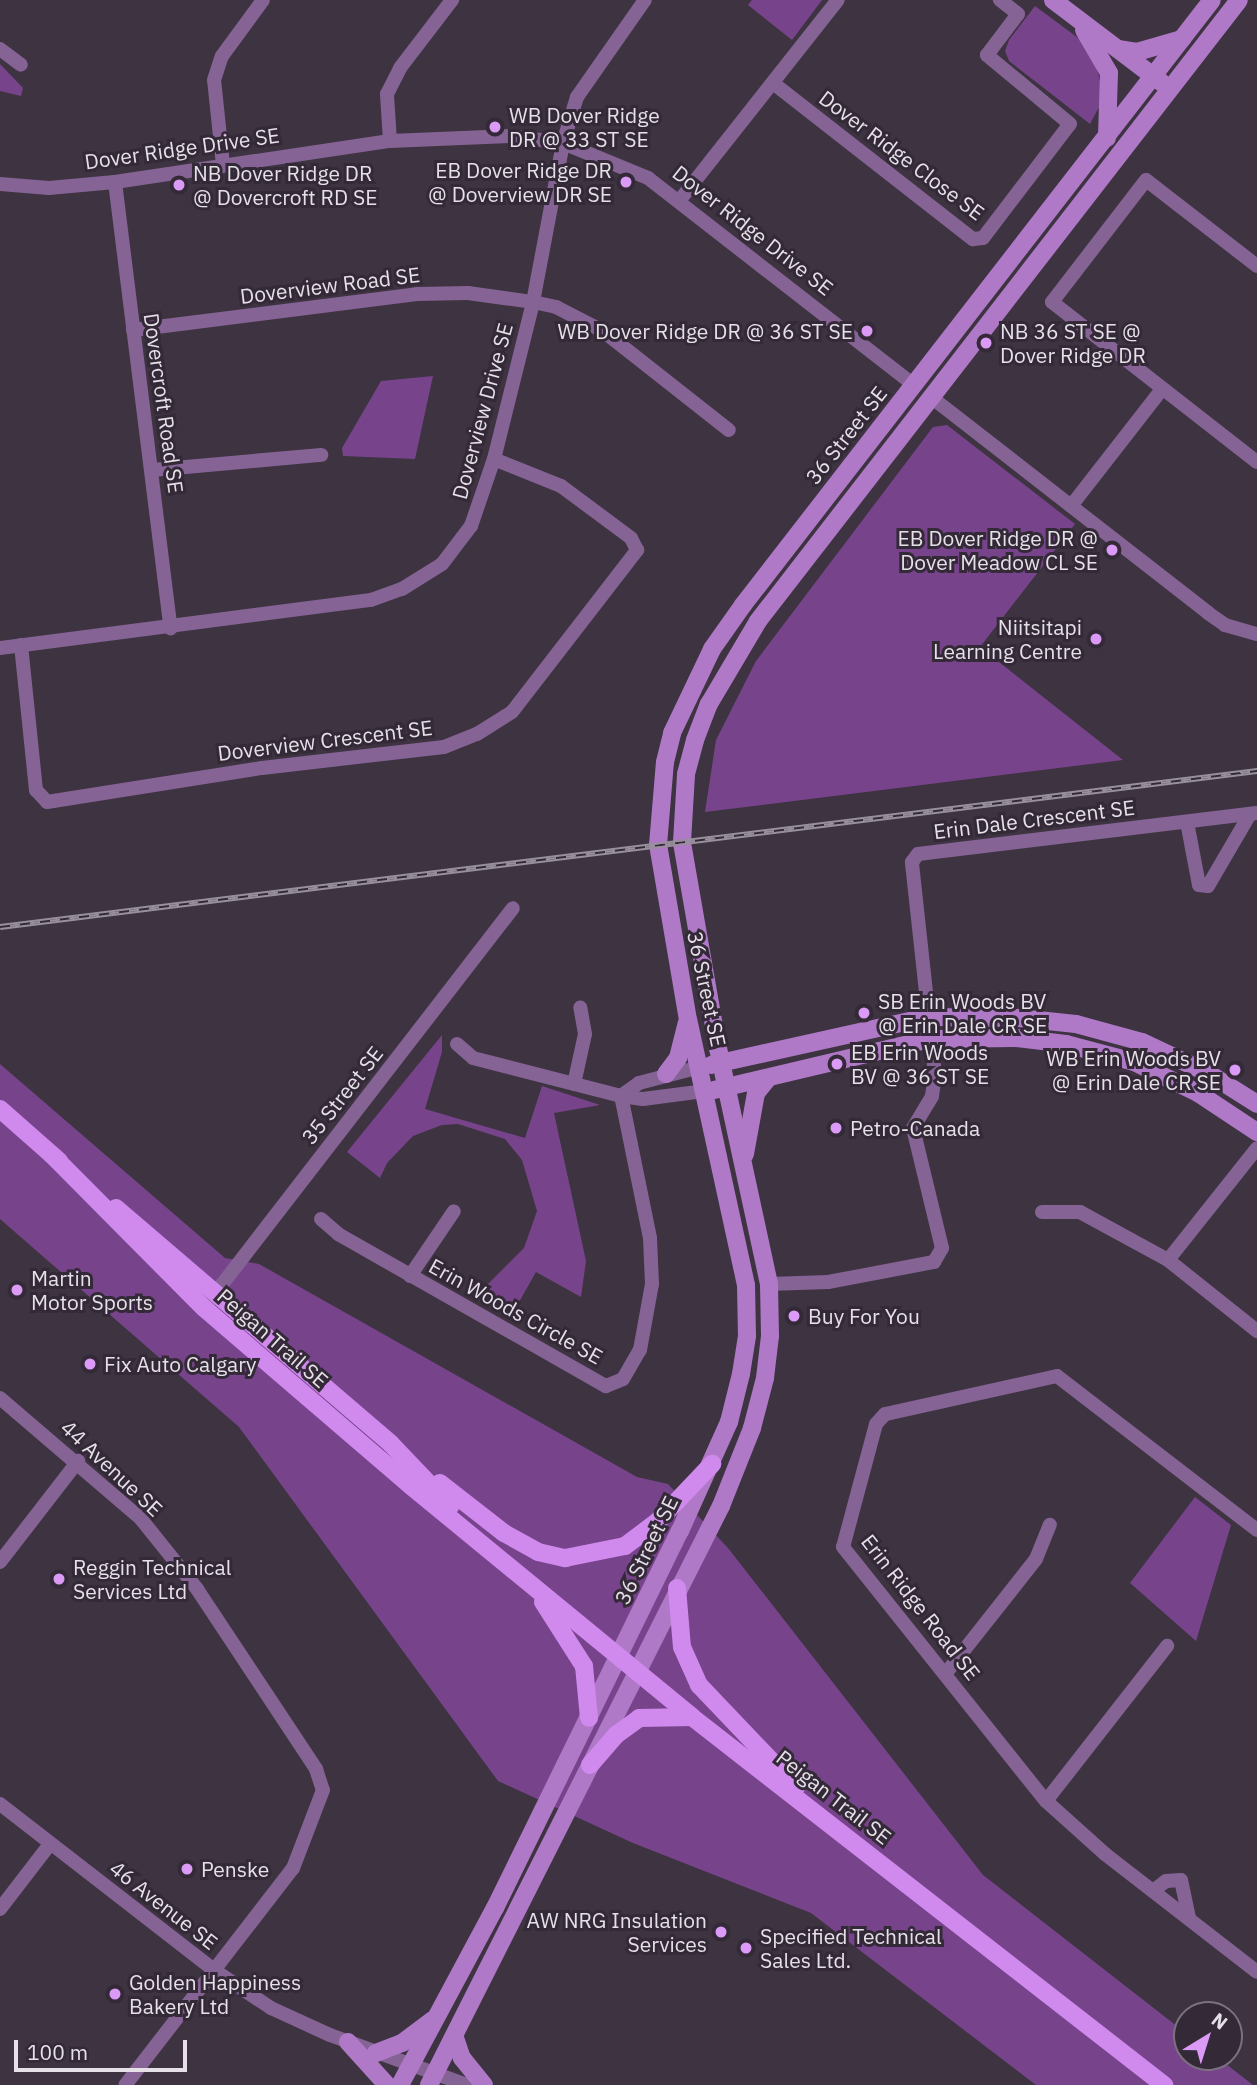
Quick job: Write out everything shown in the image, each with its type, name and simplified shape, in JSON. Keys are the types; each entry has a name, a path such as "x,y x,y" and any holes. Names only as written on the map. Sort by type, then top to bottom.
{"main road":[{"path":"1053,0 1169,88"},
{"name":"36 Street SE","path":"400,2085 440,2013 589,1718 712,1464 729,1422 747,1336 746,1285 688,1020 658,845 665,762 672,733 712,649 743,605 1212,0"},
{"name":"36 Street SE","path":"432,2080 677,1588 721,1506 752,1428 770,1336 769,1284 721,1063 682,842 685,784 695,740 709,704 758,621 1239,0"},
{"path":"1077,19 1109,73 1107,138"},
{"path":"1118,49 1137,52 1182,39"},
{"name":"Dover Ridge Drive SE","path":"914,385 931,397"},
{"path":"700,1067 927,1017 971,1015 1076,1024 1142,1042 1208,1073 1257,1104"},
{"path":"666,1074 678,1058 688,1020"},
{"path":"705,1091 930,1039 1066,1044 1134,1062 1198,1093 1257,1132"},
{"path":"743,1161 756,1093 768,1078"},
{"name":"Peigan Trail SE","path":"0,1109 217,1292 391,1444 481,1539"},
{"name":"Peigan Trail SE","path":"51,1154 204,1308 411,1486 481,1539 692,1717 811,1807 1164,2085"},
{"path":"391,1444 504,1533 538,1552 565,1558 594,1556 625,1546 657,1521 712,1464"},
{"path":"522,1574 563,1628 584,1666 589,1718"},
{"path":"677,1588 682,1647 699,1685 782,1769 811,1807"},
{"path":"590,1765 616,1735 639,1718 692,1717"},
{"path":"376,2053 402,2043 440,2013"},
{"path":"455,2038 462,2058 484,2085"},
{"path":"348,2042 387,2085"}],"street":[{"path":"223,165 214,80 222,56 263,0"},
{"path":"390,141 387,94 400,68 452,0"},
{"name":"Doverview Drive SE","path":"0,648 172,629 371,600 402,589 442,564 471,526 494,459 533,302 563,143 589,75 645,0"},
{"path":"679,201 838,0"},
{"name":"Dover Ridge Close SE","path":"773,83 972,239 983,238 1070,124 987,55 1018,14 1000,0"},
{"path":"0,50 21,65"},
{"name":"Dover Ridge Drive SE","path":"0,184 49,188 115,182 390,141 511,136 563,143 648,178 914,385"},
{"path":"1257,266 1146,180 1052,302 1257,462"},
{"name":"Dovercroft Road SE","path":"115,182 172,629"},
{"name":"Doverview Road SE","path":"133,330 417,294 468,293 533,302 556,307 603,331 729,430"},
{"path":"1071,506 1162,389"},
{"name":"Dover Ridge Drive SE","path":"931,397 1225,625 1257,634"},
{"path":"152,470 321,455"},
{"name":"Doverview Crescent SE","path":"21,645 36,790 47,802 262,768 444,747 512,712 637,550 631,538 561,486 494,459"},
{"path":"1187,822 1199,885 1208,886 1253,814"},
{"name":"Erin Dale Crescent SE","path":"769,1284 828,1282 934,1262 942,1248 913,1128 932,1096 930,1039 912,862 918,854 1253,814"},
{"name":"35 Street SE","path":"204,1308 513,908"},
{"path":"574,1084 585,1034 580,1007"},
{"path":"457,1044 473,1058 621,1096 643,1099 705,1091"},
{"path":"621,1096 666,1074 700,1067"},
{"name":"Erin Woods Circle SE","path":"321,1219 338,1234 606,1386 623,1379 640,1350 652,1284 650,1238 621,1096"},
{"path":"1168,1260 1257,1148"},
{"path":"410,1276 454,1211"},
{"path":"1042,1212 1080,1212 1168,1260 1257,1331"},
{"name":"Erin Ridge Road SE","path":"1257,1530 1057,1376 886,1414 876,1423 843,1547 1046,1801 1153,1891 1257,1972"},
{"name":"44 Avenue SE","path":"0,1398 78,1461 141,1519 197,1589 316,1769 323,1790 293,1868 214,1970"},
{"path":"0,1562 78,1461"},
{"path":"946,1673 1036,1559 1050,1525"},
{"path":"1046,1801 1167,1646"},
{"name":"46 Avenue SE","path":"0,1804 214,1970 271,2008 411,2066 432,2080 467,2085"},
{"path":"0,1909 50,1844"},
{"path":"1153,1891 1166,1881 1181,1880 1189,1919"},
{"path":"125,2085 214,1970"}],"shaded area":[{"path":"752,0 822,0 792,40 748,5"},
{"path":"1035,6 1085,43 1096,64 1104,98 1090,124 1009,61 1005,51 1009,40"},
{"path":"0,64 23,88 21,96 0,91"},
{"path":"433,376 415,459 343,456 342,448 381,381"},
{"path":"947,425 1075,524 980,647 1123,760 705,812 716,740 756,661 933,427"},
{"path":"442,1035 442,1052 425,1109 525,1138 542,1086 600,1105 554,1113 586,1261 581,1297 536,1272 510,1318 474,1298 524,1248 537,1211 522,1160 505,1139 458,1124 442,1125 413,1136 387,1163 380,1178 347,1152"},
{"path":"0,1064 225,1258 259,1264 637,1477 668,1484 728,1548 983,1875 1173,2023 1173,2071 1235,2071 1253,2085 1036,2085 811,1913 633,1843 498,1781 239,1427 0,1219"},
{"path":"1195,1497 1231,1525 1196,1641 1130,1583"}],"railway":[{"path":"0,927 1257,771"}],"place":[{"name":"WB Dover Ridge DR @ 33 ST SE","path":"495,127"},
{"name":"EB Dover Ridge DR @ Doverview DR SE","path":"626,182"},
{"name":"NB Dover Ridge DR @ Dovercroft RD SE","path":"179,185"},
{"name":"WB Dover Ridge DR @ 36 ST SE","path":"867,331"},
{"name":"NB 36 ST SE @ Dover Ridge DR","path":"986,343"},
{"name":"EB Dover Ridge DR @ Dover Meadow CL SE","path":"1112,550"},
{"name":"Niitsitapi Learning Centre","path":"1096,639"},
{"name":"SB Erin Woods BV @ Erin Dale CR SE","path":"864,1013"},
{"name":"EB Erin Woods BV @ 36 ST SE","path":"837,1064"},
{"name":"WB Erin Woods BV @ Erin Dale CR SE","path":"1235,1070"},
{"name":"Petro-Canada","path":"836,1128"},
{"name":"Martin Motor Sports","path":"17,1290"},
{"name":"Buy For You","path":"794,1316"},
{"name":"Fix Auto Calgary","path":"90,1364"},
{"name":"Reggin Technical Services Ltd","path":"59,1579"},
{"name":"Penske","path":"187,1869"},
{"name":"AW NRG Insulation Services","path":"721,1932"},
{"name":"Specified Technical Sales Ltd.","path":"746,1948"},
{"name":"Golden Happiness Bakery Ltd","path":"115,1994"}]}
